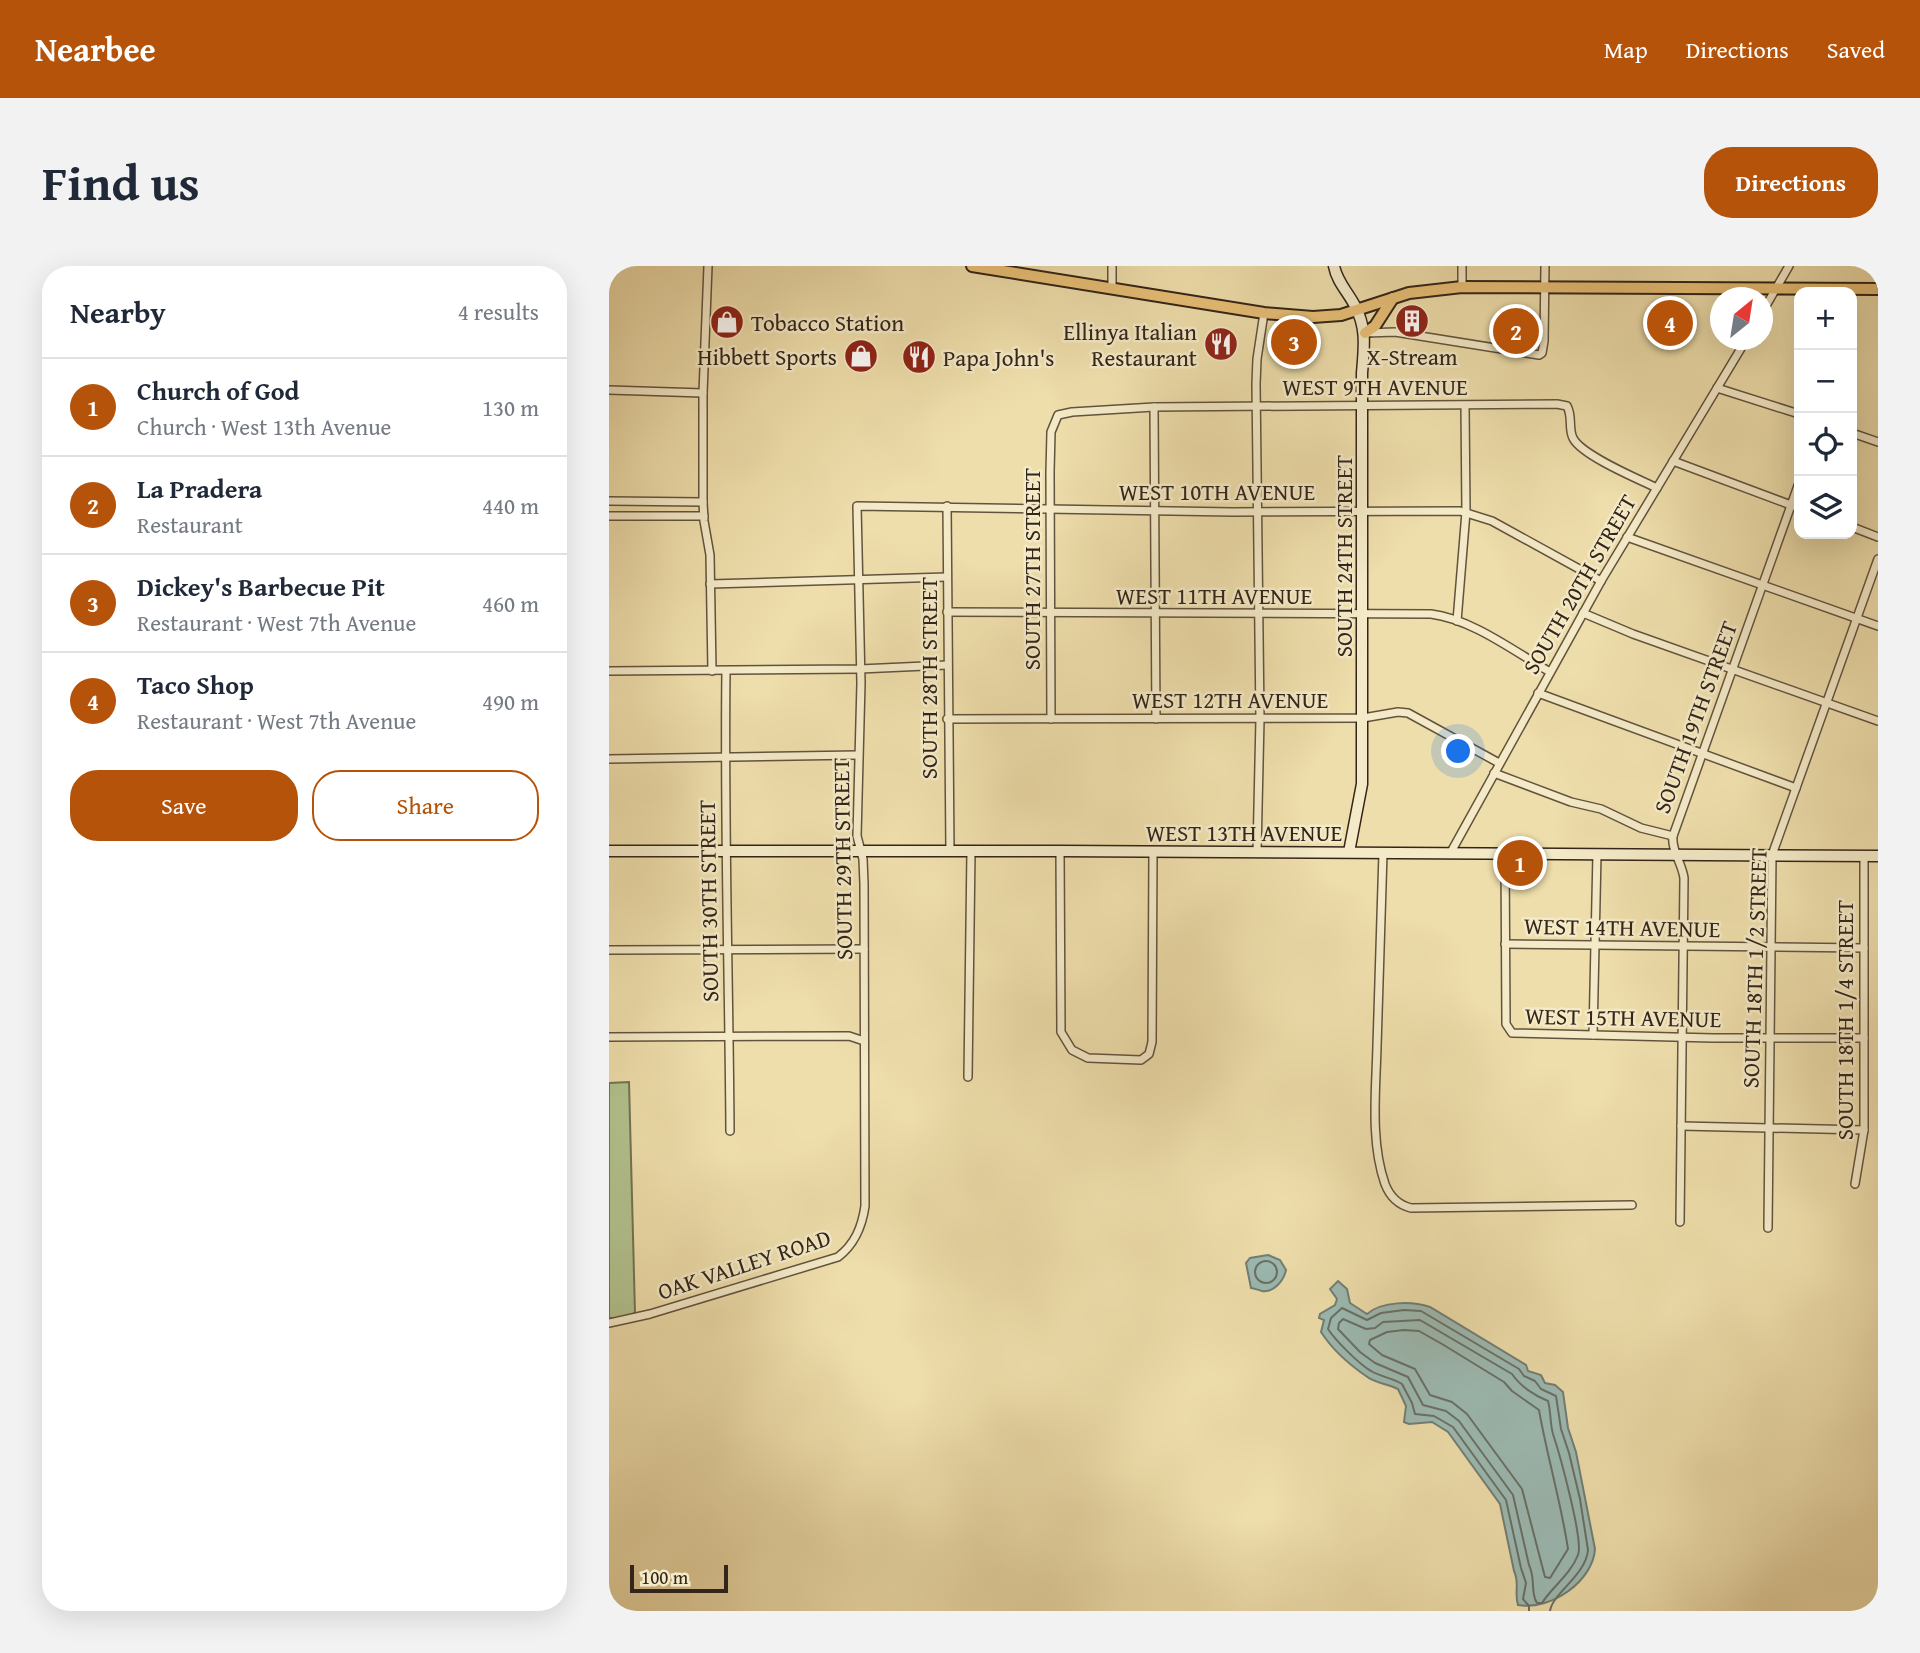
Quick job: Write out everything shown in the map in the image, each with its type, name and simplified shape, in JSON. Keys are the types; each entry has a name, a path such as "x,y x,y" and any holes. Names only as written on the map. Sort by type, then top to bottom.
{"main road":[{"path":"972,266 1264,313 1313,317 1341,315 1422,290 1462,287 1878,289"},
{"path":"1365,333 1375,326 1393,298"}],"street":[{"path":"708,266 703,393 703,516 710,555 712,671"},
{"path":"1112,266 1112,289"},
{"name":"SOUTH 24TH STREET","path":"1334,266 1338,280 1357,310 1365,333 1362,406 1361,792 1349,852"},
{"path":"1462,266 1462,287"},
{"path":"1365,333 1395,332 1535,355 1542,353 1545,266"},
{"path":"1773,293 1789,266"},
{"path":"1257,852 1260,719 1256,405 1257,359 1264,313"},
{"name":"SOUTH 20TH STREET","path":"1451,852 1583,612 1740,350"},
{"path":"1717,388 1796,413"},
{"path":"609,390 703,393"},
{"name":"WEST 9TH AVENUE","path":"1055,419 1058,415 1072,412 1154,407 1563,405 1569,411 1574,439 1584,450 1657,488"},
{"path":"1457,621 1466,512 1465,406"},
{"path":"1154,407 1156,719"},
{"name":"SOUTH 27TH STREET","path":"1051,719 1051,432 1055,419"},
{"path":"1857,435 1878,442"},
{"path":"1673,461 1794,507"},
{"path":"609,501 703,502"},
{"name":"WEST 10TH AVENUE","path":"857,506 1466,512 1492,521 1601,581"},
{"name":"SOUTH 29TH STREET","path":"857,506 860,669 857,836 864,884 865,1210"},
{"name":"SOUTH 28TH STREET","path":"947,506 950,850"},
{"name":"SOUTH 19TH STREET","path":"1680,1222 1684,878 1683,867 1672,841 1762,586 1794,509"},
{"path":"609,516 703,516"},
{"path":"1857,529 1878,537"},
{"path":"1627,537 1878,626"},
{"name":"SOUTH 18TH 1/2 STREET","path":"1767,1228 1772,855 1878,559"},
{"path":"710,584 947,576"},
{"name":"WEST 11TH AVENUE","path":"947,612 1431,614 1457,621 1550,672"},
{"path":"1583,612 1633,634 1878,721"},
{"path":"609,671 860,669 947,665"},
{"name":"SOUTH 30TH STREET","path":"726,671 730,1131"},
{"path":"1538,693 1796,788"},
{"name":"WEST 12TH AVENUE","path":"947,719 1363,718 1398,712 1408,713 1499,763"},
{"path":"609,759 858,755"},
{"path":"1494,773 1571,802 1601,808 1641,828 1673,836"},
{"name":"WEST 13TH AVENUE","path":"609,851 950,850 1878,856"},
{"path":"968,1077 971,851"},
{"path":"1060,851 1059,1023 1072,1050 1088,1058 1145,1058 1152,1042 1153,852"},
{"path":"1383,853 1376,1110 1382,1170 1392,1196 1399,1204 1412,1208 1632,1205"},
{"path":"1505,853 1505,944"},
{"path":"1593,1035 1597,854"},
{"name":"SOUTH 18TH 1/4 STREET","path":"1855,1184 1864,1130 1864,856"},
{"name":"WEST 14TH AVENUE","path":"1505,944 1864,948"},
{"name":"WEST 15TH AVENUE","path":"1505,944 1506,1024 1515,1035 1864,1038"},
{"path":"609,950 863,949"},
{"path":"609,1037 849,1036 864,1041"},
{"path":"1681,1126 1864,1130"},
{"name":"OAK VALLEY ROAD","path":"609,1323 650,1314 838,1256 851,1247 865,1210"}],"green space":[{"path":"629,1082 635,1313 624,1318 609,1318 609,1083"}],"water":[{"path":"1268,1255 1280,1260 1286,1270 1283,1278 1271,1290 1251,1288 1246,1263 1250,1258"},
{"path":"1338,1281 1347,1289 1350,1303 1367,1314 1397,1303 1430,1307 1526,1365 1528,1371 1541,1375 1545,1383 1555,1385 1563,1392 1568,1428 1576,1452 1595,1549 1587,1572 1568,1591 1544,1603 1518,1605 1517,1580 1500,1504 1448,1432 1432,1422 1404,1422 1406,1406 1398,1389 1360,1372 1321,1332 1324,1320 1319,1318 1320,1314 1335,1305 1337,1299 1330,1289"}],"place":[{"name":"X-Stream","path":"1412,321"},
{"name":"Tobacco Station","path":"727,322"},
{"name":"Taco Shop","path":"1670,323"},
{"name":"La Pradera","path":"1516,331"},
{"name":"Dickey's Barbecue Pit","path":"1294,342"},
{"name":"Ellinya Italian Restaurant","path":"1221,344"},
{"name":"Hibbett Sports","path":"861,356"},
{"name":"Papa John's","path":"919,357"},
{"name":"Church of God","path":"1520,863"}]}
